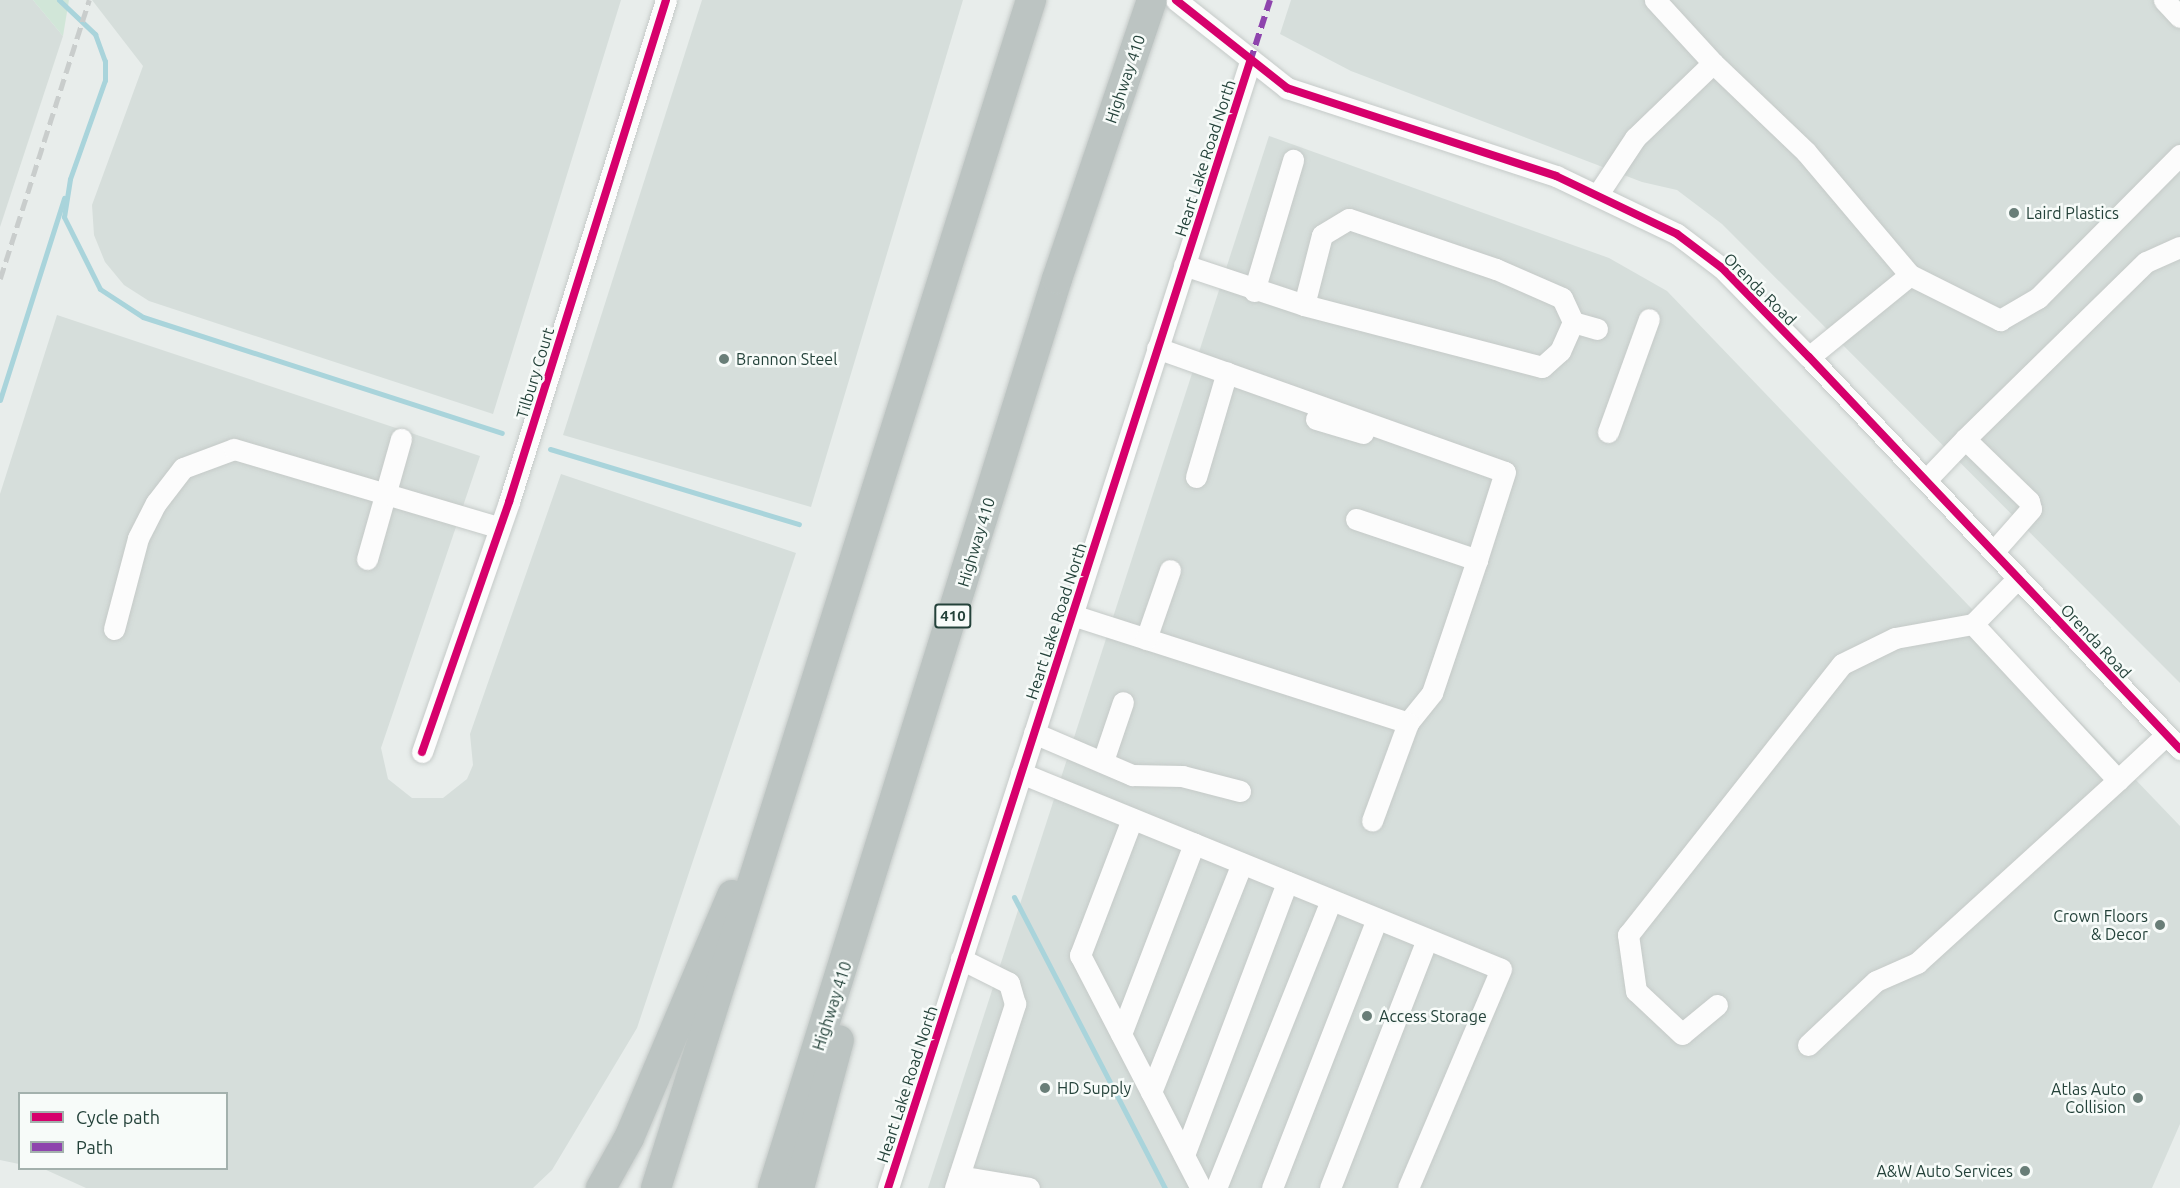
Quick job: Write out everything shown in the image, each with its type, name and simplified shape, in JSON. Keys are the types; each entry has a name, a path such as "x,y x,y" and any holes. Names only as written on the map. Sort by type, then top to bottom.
{"highway":[{"path":"656,1188 1031,0"},
{"name":"Highway 410","path":"773,1188 851,945 1057,279 1152,0"},
{"path":"601,1188 629,1138 719,920 772,818"},
{"path":"800,1188 836,1058 851,945"}],"street":[{"name":"Tilbury Court","path":"422,752 500,528 666,0"},
{"name":"Orenda Road","path":"1176,0 1250,62 1287,88 1328,105 1598,194 1677,234 1722,268 1809,357 2173,742"},
{"path":"1655,0 1713,63 1806,152 1910,275 2000,321 2038,298 2180,155"},
{"path":"2164,0 2180,16"},
{"name":"Heart Lake Road North","path":"888,1188 1250,62"},
{"path":"1598,194 1635,138 1713,63"},
{"path":"1254,291 1293,160"},
{"path":"1184,265 1254,291 1304,305 1542,367 1560,351 1573,322 1562,298 1496,269 1349,219 1322,235 1304,305"},
{"path":"1926,480 2146,262 2180,247"},
{"path":"1809,357 1910,275"},
{"path":"1608,432 1649,319"},
{"path":"1573,322 1598,329"},
{"path":"1157,348 1504,472 1432,693 1408,723 1372,821"},
{"path":"1196,477 1227,372"},
{"path":"1316,419 1386,439 1405,436"},
{"path":"367,559 401,439"},
{"path":"1965,439 2031,509 1994,551"},
{"path":"114,629 138,538 169,486 198,459 234,449 386,490 500,528"},
{"path":"1356,519 1477,560"},
{"path":"1146,639 1170,570"},
{"path":"1717,1005 1682,1034 1636,991 1628,935 1842,664 1896,638 1973,624 2018,578"},
{"path":"1072,615 1408,723"},
{"path":"1973,624 2118,780"},
{"path":"1103,762 1123,702"},
{"path":"1034,733 1132,775 1182,776 1240,791"},
{"path":"1808,1045 1876,981 1917,963 2118,780 2173,742"},
{"path":"1021,773 1501,969 1408,1188"},
{"path":"1132,819 1080,955 1201,1188"},
{"path":"1121,1034 1194,844"},
{"path":"1151,1092 1242,863"},
{"path":"1184,1155 1287,882"},
{"path":"1216,1188 1331,900"},
{"path":"1272,1188 1377,919"},
{"path":"1330,1188 1427,939"},
{"path":"961,959 1009,983 1015,1004 957,1182 1029,1188"}],"shaded area":[{"path":"0,0 33,0 63,36 0,227"},
{"path":"92,0 621,0 493,414 149,301 124,285 105,262 94,235 92,205 143,66"},
{"path":"702,0 963,0 811,507 563,435"},
{"path":"1291,0 2180,0 2180,683 1722,224 1677,190 1642,182 1351,71 1280,34"},
{"path":"1269,136 1609,258 1667,291 2180,826 2180,1124 2152,1188 928,1188"},
{"path":"57,315 480,456 381,748 388,779 412,798 443,798 467,779 473,765 470,734 561,474 796,553 637,1028 552,1170 533,1188 86,1188 46,1170 228,1170 228,1092 18,1092 18,1164 0,1160 0,494"}],"green space":[{"path":"33,0 69,0 63,36"}],"waterway":[{"path":"59,0 95,34 105,61 105,80 70,179 64,217 100,289 143,317 502,433"},
{"path":"0,400 64,198"},
{"path":"550,449 799,524"},
{"path":"1014,897 1165,1188"}],"railway":[{"path":"0,279 89,0"}],"marked path":[{"path":"1250,62 1270,0"}],"cycle path":[{"path":"422,752 509,502 666,0"},
{"path":"1176,0 1287,88 1556,176 1677,234 1722,268 1809,357 2180,749"},
{"path":"888,1188 1250,62"}],"place":[{"name":"Laird Plastics","path":"2014,213"},
{"name":"Brannon Steel","path":"724,359"},
{"name":"Crown Floors & Decor","path":"2160,925"},
{"name":"Access Storage","path":"1367,1016"},
{"name":"HD Supply","path":"1045,1088"},
{"name":"Atlas Auto Collision","path":"2138,1098"},
{"name":"A&W Auto Services","path":"2025,1171"}]}
